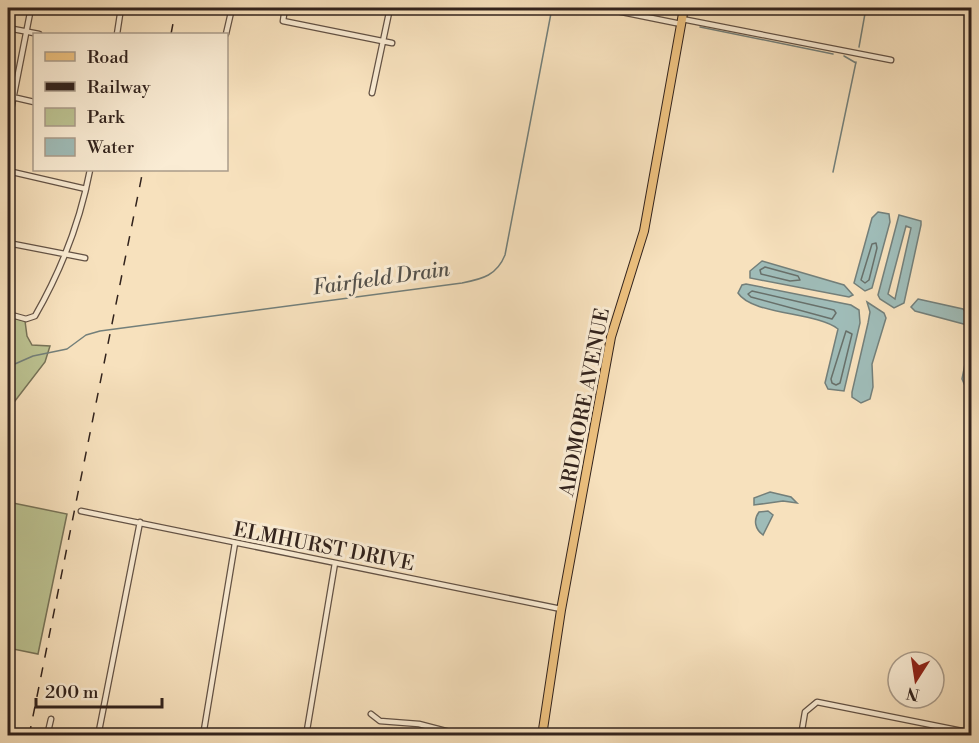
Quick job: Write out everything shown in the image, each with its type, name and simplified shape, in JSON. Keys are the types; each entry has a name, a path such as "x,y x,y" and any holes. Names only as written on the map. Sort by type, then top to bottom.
{"main road":[{"name":"ARDMORE AVENUE","path":"542,735 561,609 611,337 644,231 684,8"}],"street":[{"path":"8,125 10,97 31,8"},
{"path":"117,33 121,8"},
{"path":"226,33 232,8"},
{"path":"285,8 283,21 392,43"},
{"path":"372,93 390,8"},
{"path":"602,8 891,60"},
{"path":"8,28 33,33"},
{"path":"10,97 33,102"},
{"path":"8,171 86,189"},
{"path":"8,314 26,319 35,316 68,254 90,171"},
{"path":"8,243 84,258"},
{"name":"ELMHURST DRIVE","path":"81,511 561,609"},
{"path":"98,735 140,522"},
{"path":"203,735 235,543"},
{"path":"306,735 335,563"},
{"path":"801,735 805,712 817,702 972,733"},
{"path":"371,714 380,721 419,724 433,732 465,735"},
{"path":"47,735 51,719"}],"green space":[{"path":"8,316 25,321 27,336 32,345 50,346 45,362 8,410"},
{"path":"8,502 67,514 38,654 8,648"}],"water":[{"path":"878,212 889,214 890,222 872,288 865,291 854,283 872,218"},
{"path":"899,215 921,221 904,303 894,308 880,299 878,295","holes":["906,226 911,228 895,299 888,294"]},
{"path":"762,261 844,285 853,295 849,297 750,278 750,271"},
{"path":"742,285 851,305 859,310 860,323 844,391 828,389 825,383 838,329 815,319 757,306 745,300 738,293"},
{"path":"918,299 963,309 971,318 971,326 915,311 911,307"},
{"path":"867,302 884,313 886,318 872,364 873,387 870,399 861,403 852,397 852,392 870,312"},
{"path":"971,334 966,388 962,379"},
{"path":"770,492 791,497 797,503 783,501 754,505 754,498"},
{"path":"768,511 773,515 763,535 757,527 756,518 759,512"}],"waterway":[{"name":"Fairfield Drain","path":"8,367 33,356 67,349 86,335 100,331 462,283 476,280 493,272 505,255 552,8"},
{"path":"859,47 866,8"},
{"path":"700,27 833,54"},
{"path":"844,56 856,63"},
{"path":"833,172 856,62"}],"railway":[{"path":"171,33 176,8"},
{"path":"29,736 143,171"}]}
